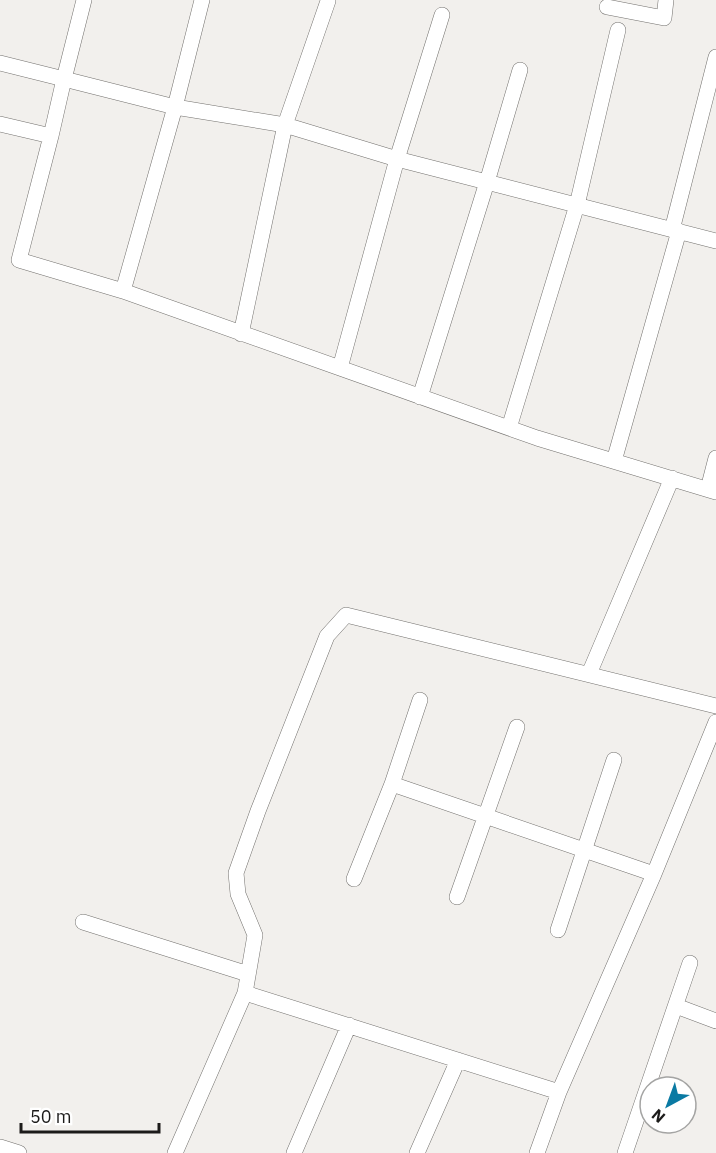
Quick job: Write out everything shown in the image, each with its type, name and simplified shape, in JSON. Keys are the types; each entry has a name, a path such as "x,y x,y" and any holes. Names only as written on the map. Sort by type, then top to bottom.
{"street":[{"path":"84,0 19,260 123,291 509,428 712,490 716,458"},
{"path":"123,291 202,0"},
{"path":"607,7 664,18 666,0"},
{"path":"242,334 285,125 328,1"},
{"path":"340,368 397,159 442,15"},
{"path":"509,428 577,205 618,30"},
{"path":"615,461 676,231 716,57"},
{"path":"0,63 175,106 285,125 397,159 716,241"},
{"path":"420,397 520,70"},
{"path":"0,124 51,136"},
{"path":"589,674 672,478"},
{"path":"175,1153 245,993 255,935 238,894 236,873 327,636 346,615 716,705"},
{"path":"354,879 392,784 420,700"},
{"path":"537,1153 560,1092 654,874 716,722"},
{"path":"457,897 517,727"},
{"path":"558,930 614,760"},
{"path":"392,784 654,874"},
{"path":"83,922 248,974"},
{"path":"625,1153 690,963"},
{"path":"245,993 560,1092"},
{"path":"676,1006 716,1021"},
{"path":"294,1153 349,1025"},
{"path":"417,1153 458,1060"},
{"path":"0,1147 19,1153"}]}
